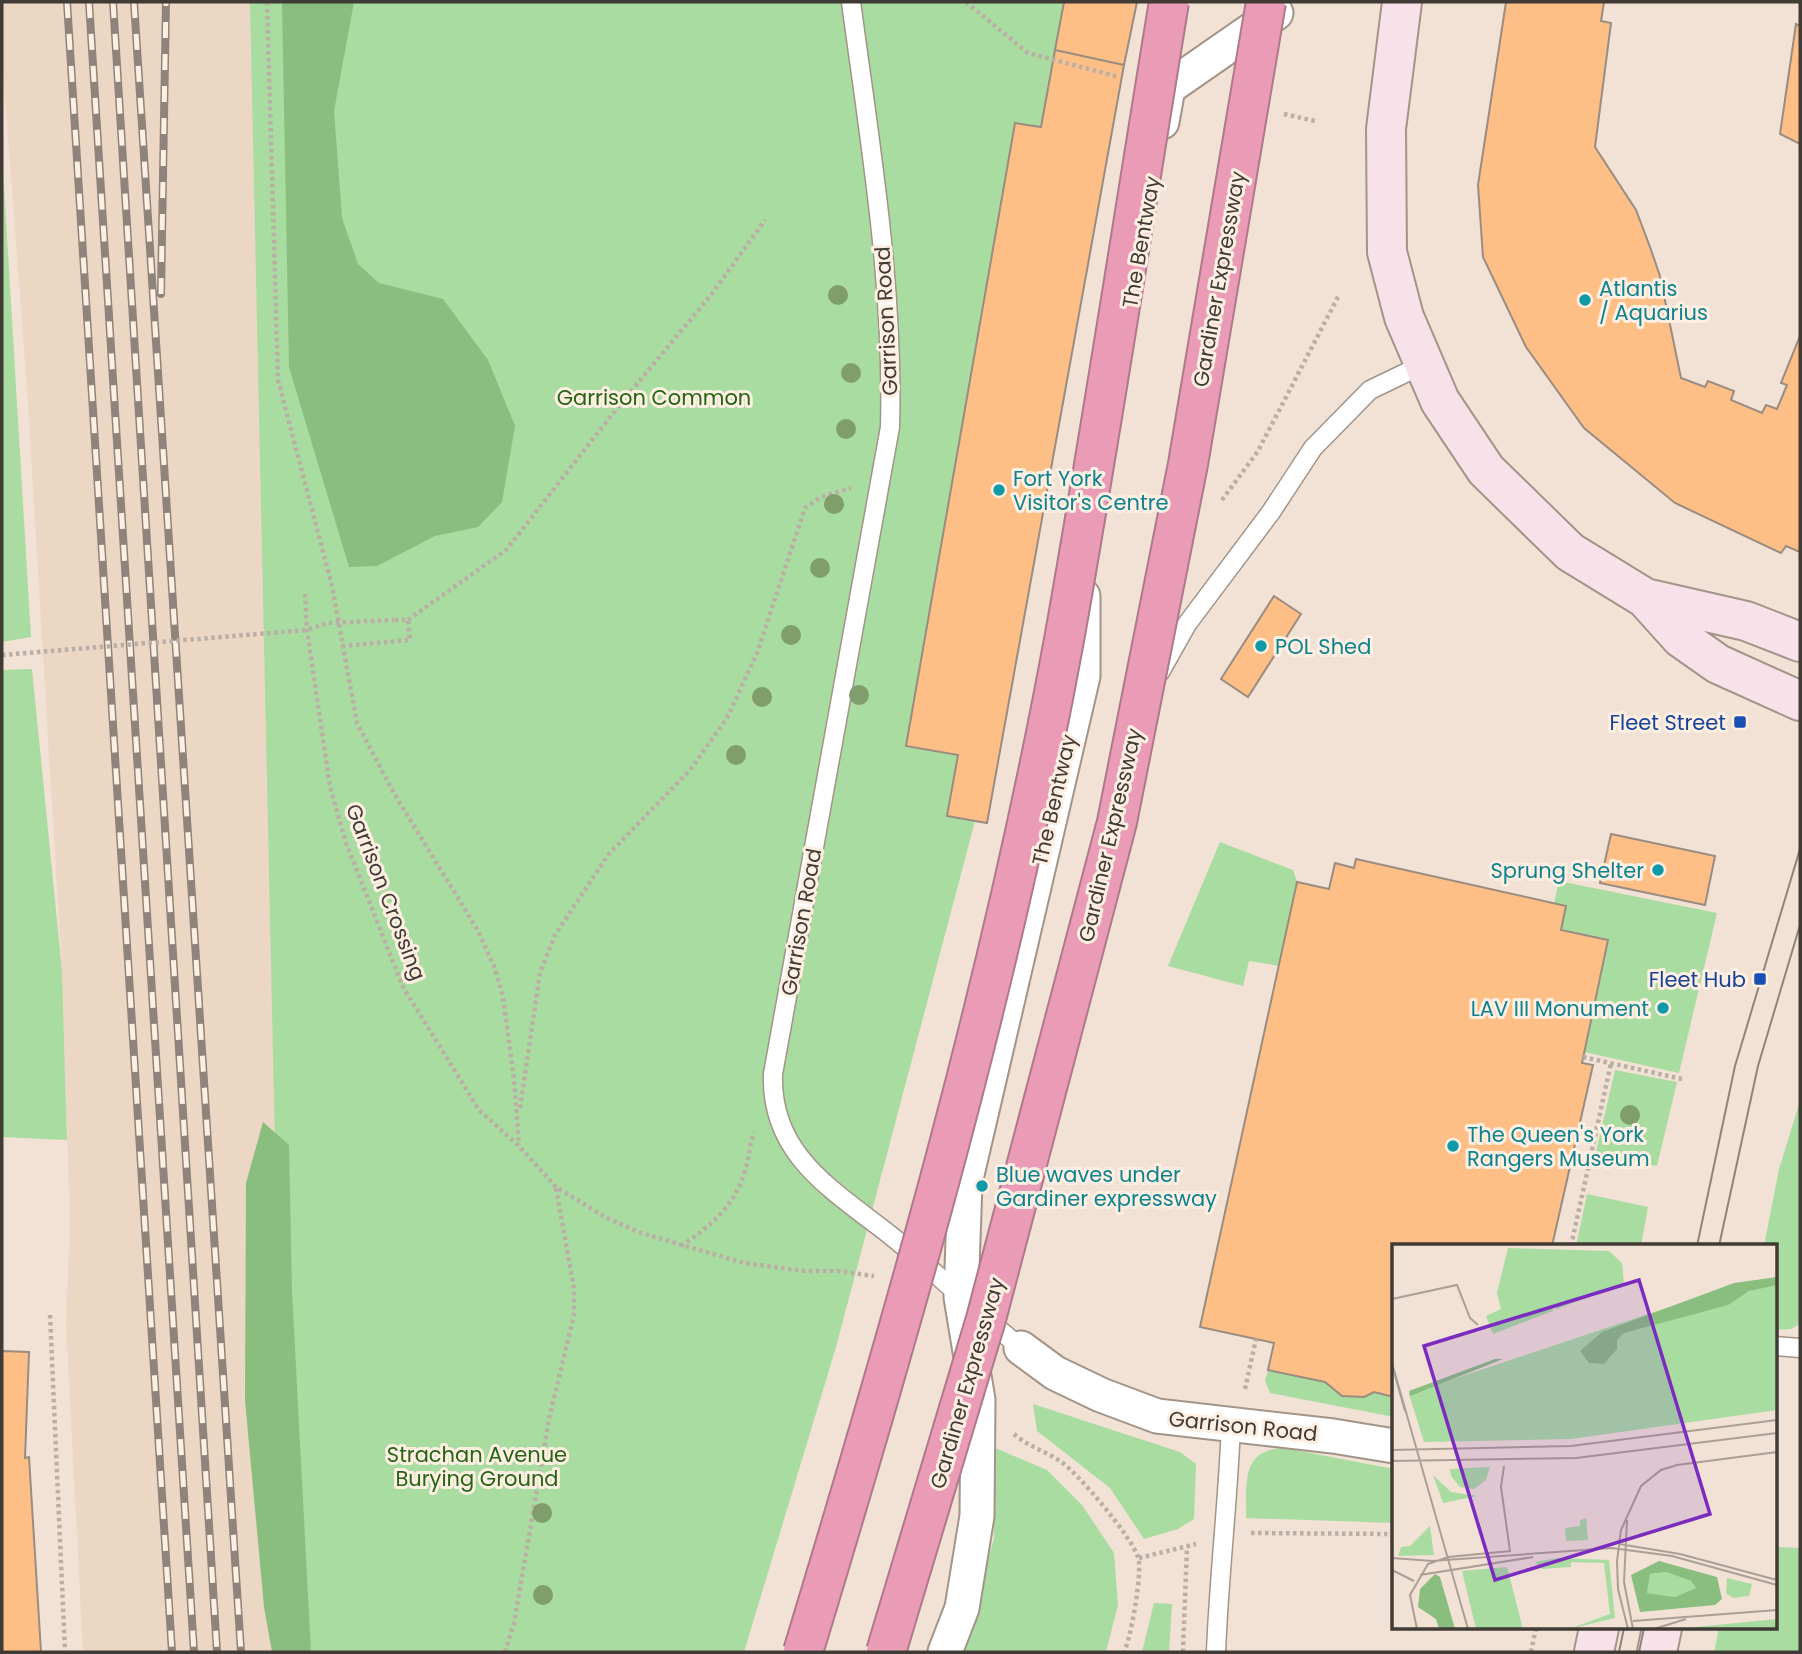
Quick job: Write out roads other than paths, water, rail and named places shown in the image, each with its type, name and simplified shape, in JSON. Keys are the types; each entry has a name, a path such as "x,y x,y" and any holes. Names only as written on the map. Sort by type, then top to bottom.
{"highway":[{"path":"803,1652 913,1285 1023,834 1063,641 1168,2"},
{"name":"Gardiner Expressway","path":"886,1652 986,1319 1116,822 1188,464 1266,2"}],"street":[{"name":"The Bentway","path":"945,1652 962,1608 977,1516 978,1400 961,1297 965,1183 1083,677 1083,582 1168,88 1281,10 1282,2"},
{"path":"1402,2 1385,129 1387,252 1404,317 1454,425 1504,490 1570,552 1645,598 1681,638 1718,664 1800,701"},
{"path":"1645,598 1746,621 1800,642"},
{"name":"Garrison Road","path":"1011,1340 1055,1373 1120,1403 1157,1416 1392,1446"},
{"path":"1594,1652 1599,1630"},
{"path":"1657,1652 1662,1630"}],"lane":[{"name":"Garrison Road","path":"851,2 879,215 892,360 890,427 773,1074 772,1099 783,1134 808,1169 1011,1340"},
{"path":"1011,1340 1162,665 1313,448 1370,390 1424,364"},
{"path":"1778,1346 1800,1348"},
{"path":"1216,1652 1223,1533 1238,1426"}],"tram line":[{"path":"1697,1244 1735,1066 1800,849"},
{"path":"1719,1244 1758,1066 1800,925"},
{"path":"1619,1652 1624,1630"},
{"path":"1639,1652 1644,1630"}],"railway":[{"path":"67,2 172,1652"},
{"path":"89,2 194,1652"},
{"path":"113,2 217,1652"},
{"path":"134,2 241,1652"},
{"path":"161,294 166,2"}],"place":[{"name":"Atlantis / Aquarius","path":"1585,300"},
{"name":"Fort York Visitor's Centre","path":"999,490"},
{"name":"POL Shed","path":"1261,646"},
{"name":"Fleet Street","path":"1740,722"},
{"name":"Sprung Shelter","path":"1658,870"},
{"name":"Fleet Hub","path":"1760,979"},
{"name":"LAV III Monument","path":"1663,1008"},
{"name":"The Queen's York Rangers Museum","path":"1453,1146"},
{"name":"Blue waves under Gardiner expressway","path":"982,1186"}],"park label":[{"name":"Garrison Common","path":"654,397"},
{"name":"Strachan Avenue Burying Ground","path":"477,1466"}]}
